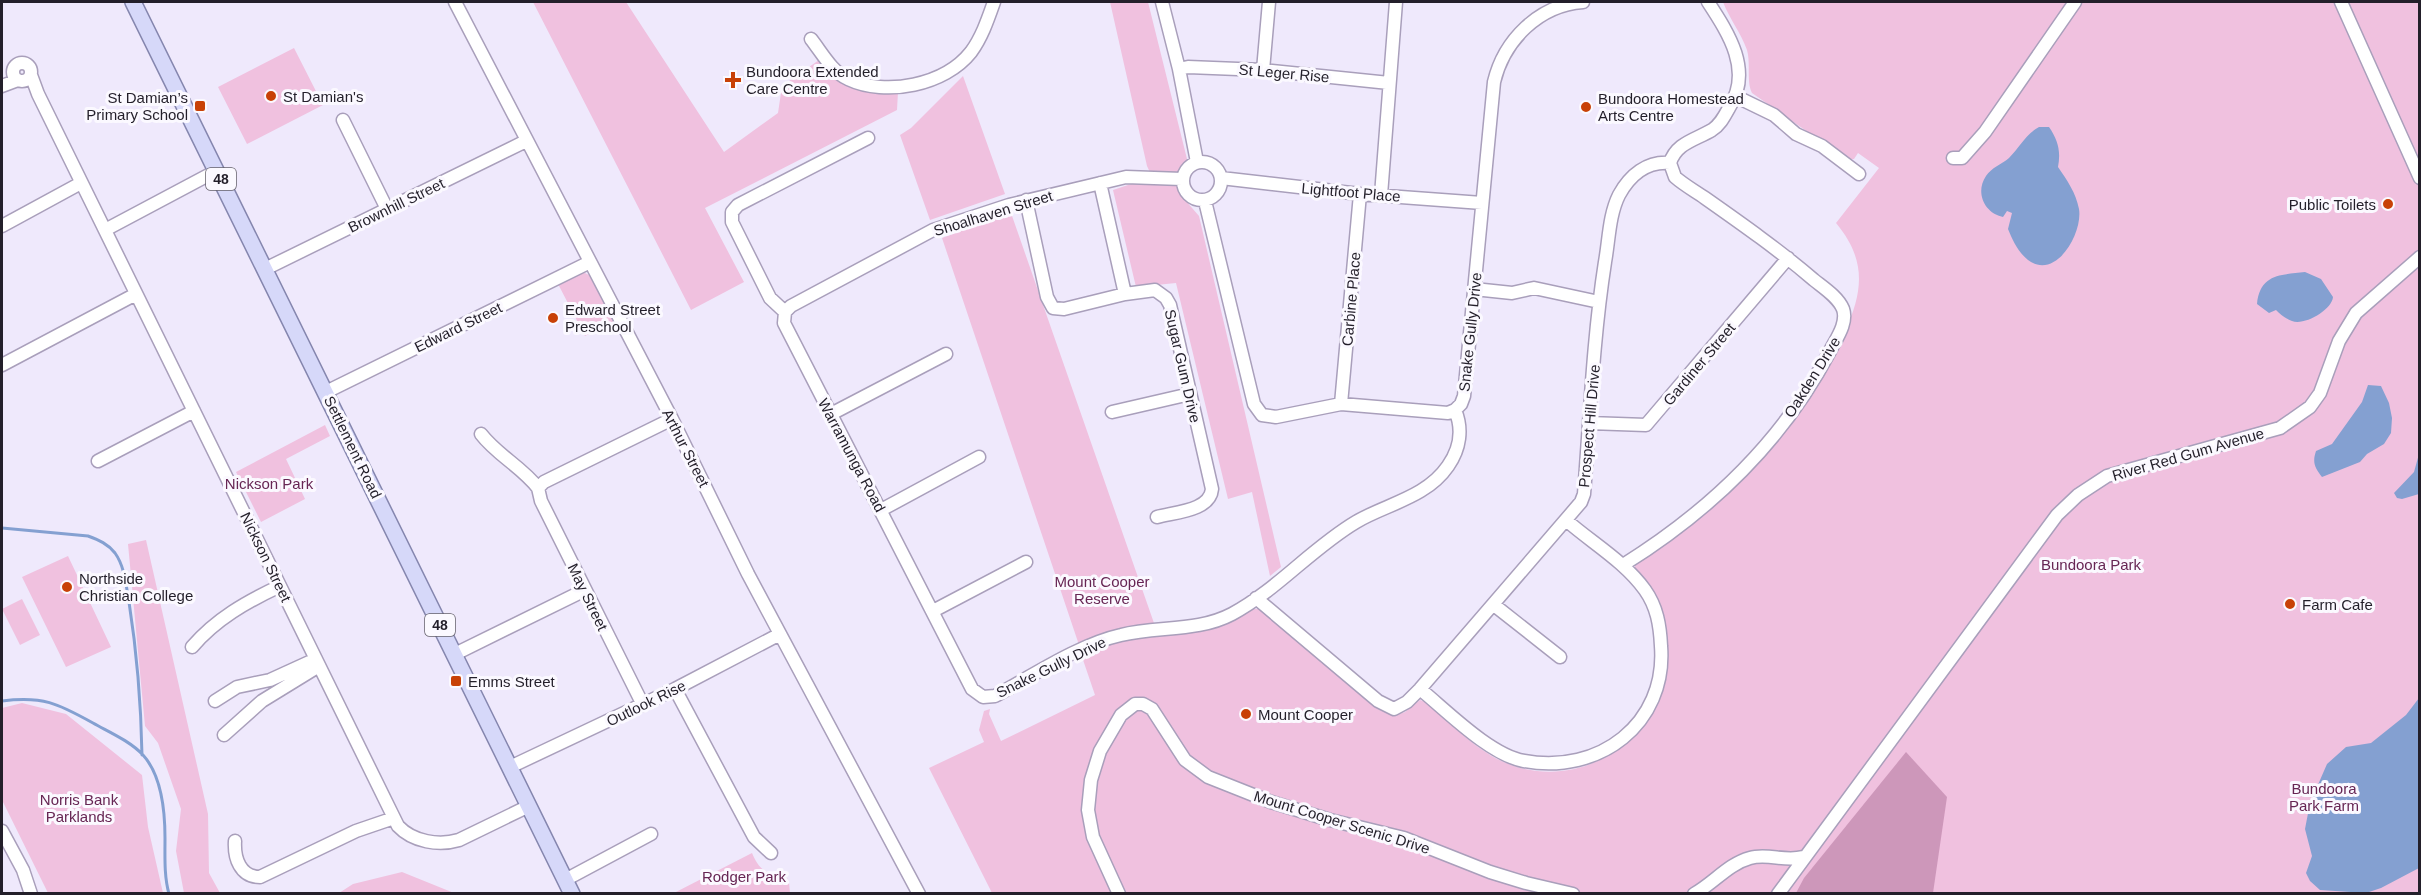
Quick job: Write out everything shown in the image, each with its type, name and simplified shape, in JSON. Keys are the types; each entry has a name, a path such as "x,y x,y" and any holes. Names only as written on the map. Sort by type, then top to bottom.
{"main road":[{"name":"Settlement Road","path":"133,2 569,887"}],"street":[{"name":"Arthur Street","path":"455,2 672,419 780,634 920,894"},
{"path":"811,39 832,67 847,79 887,88 928,81 958,64 972,50 984,29 994,2"},
{"path":"1162,2 1179,69 1197,162"},
{"path":"1263,70 1269,2"},
{"path":"1381,195 1396,2"},
{"name":"Snake Gully Drive","path":"983,697 995,696 1092,644 1121,634 1207,624 1232,614 1357,522 1393,507 1430,483 1447,467 1456,450 1460,428 1455,410 1461,404 1464,396 1497,69 1505,51 1522,30 1556,4 1583,2"},
{"path":"1670,164 1678,148 1719,125 1737,97 1740,84 1736,51 1708,2"},
{"path":"1953,158 1962,158 1985,132 2075,2"},
{"path":"2341,2 2420,178"},
{"name":"St Leger Rise","path":"1179,69 1188,67 1263,70 1389,84"},
{"name":"Nickson Street","path":"22,78 38,94 394,818 405,833 413,838 449,842 459,840 529,806"},
{"path":"1737,97 1774,115 1796,134 1822,146 1859,174"},
{"path":"343,120 387,209"},
{"name":"Warramunga Road","path":"868,138 738,205 732,212 732,222 770,298 785,312 784,323 972,689 983,697"},
{"name":"Brownhill Street","path":"265,269 526,141"},
{"path":"1197,162 1211,164 1219,172 1221,178 1216,195 1204,201 1188,196 1182,179 1186,170 1197,162"},
{"name":"Prospect Hill Drive","path":"1256,598 1378,701 1394,709 1407,702 1420,689 1581,502 1584,494 1599,302 1612,214 1619,195 1642,168 1656,163 1670,164"},
{"name":"Oakden Drive","path":"1623,566 1660,542 1707,505 1752,461 1786,421 1823,364 1843,327 1844,310 1835,297 1788,258 1675,177 1670,164"},
{"path":"105,230 216,171"},
{"name":"Shoalhaven Street","path":"785,312 791,306 933,230 1026,200 1126,177 1182,179"},
{"name":"Lightfoot Place","path":"1221,178 1360,194 1482,204"},
{"path":"2,226 81,183"},
{"path":"1100,183 1125,294"},
{"name":"Carbine Place","path":"1341,404 1360,194"},
{"name":"Sugar Gum Drive","path":"1026,200 1047,297 1053,308 1064,309 1125,294 1155,290 1166,298 1170,305 1212,493 1206,503 1201,506 1157,517"},
{"path":"1204,201 1254,404 1262,415 1276,417 1341,404 1448,413 1455,410"},
{"name":"River Red Gum Avenue","path":"1803,857 2057,515 2079,495 2107,476 2272,430 2296,419 2310,407 2320,393 2339,341 2356,313 2420,257"},
{"name":"Gardiner Street","path":"1589,423 1646,425 1788,258"},
{"name":"Edward Street","path":"326,392 590,262"},
{"path":"1474,289 1512,293 1534,288 1599,302"},
{"path":"2,365 136,294"},
{"path":"831,414 946,354"},
{"path":"1112,412 1190,394"},
{"path":"98,461 194,411"},
{"path":"481,434 495,450 524,471 538,488 544,482 672,419"},
{"path":"881,510 979,457"},
{"name":"May Street","path":"538,488 541,501 643,705"},
{"path":"1420,689 1494,749 1522,761 1563,765 1596,756 1630,733 1655,698 1662,656 1660,620 1645,590 1623,566 1566,520"},
{"path":"933,611 1026,562"},
{"path":"192,647 222,617 280,586"},
{"path":"454,654 585,590"},
{"path":"1494,604 1560,657"},
{"name":"Outlook Rise","path":"510,767 643,705 780,634"},
{"path":"215,701 237,687 270,680 318,663"},
{"path":"224,735 262,701 318,663"},
{"path":"675,689 754,837 771,853"},
{"name":"Mount Cooper Scenic Drive","path":"1119,894 1093,837 1088,810 1090,780 1095,761 1116,724 1127,709 1135,704 1143,704 1152,709 1185,760 1208,777 1271,802 1330,820 1404,838 1490,872 1573,894"},
{"path":"235,841 234,853 240,866 252,877 260,877 356,831 394,818"},
{"path":"2,831 22,870 31,894"},
{"path":"569,887 651,834"},
{"path":"1694,894 1736,864 1753,857 1795,860 1803,857"},
{"path":"1778,894 1803,857"}],"green space":[{"path":"533,2 626,2 724,152 778,113 782,86 819,60 836,77 854,86 874,91 898,92 897,110 705,208 744,282 691,310"},
{"path":"1110,2 1148,2 1187,159 1180,169 1179,193 1199,216 1281,567 1270,576 1252,492 1228,499 1176,283 1136,287 1113,190 1134,183 1156,185 1147,166"},
{"name":"Bundoora Park","path":"1723,2 2419,2 2419,893 992,893 929,768 984,742 979,730 984,711 990,709 989,714 1001,741 1095,695 1081,654 1129,638 1209,630 1253,609 1260,609 1273,617 1380,710 1394,716 1405,712 1420,700 1428,703 1467,738 1499,760 1541,771 1571,770 1598,761 1623,745 1643,725 1658,700 1666,672 1667,641 1659,613 1635,571 1635,565 1680,534 1726,494 1845,331 1856,302 1859,275 1853,249 1836,223 1879,168 1858,153 1854,159 1848,160 1752,93 1749,83 1747,50"},
{"name":"St Damian's","path":"294,48 323,105 247,144 218,87"},
{"path":"963,76 1005,194 930,220 900,135 911,128"},
{"name":"Mount Cooper Reserve","path":"1011,213 1155,626 1079,645 942,238"},
{"path":"583,272 589,275 614,322 585,336 557,282"},
{"name":"Nickson Park","path":"325,425 330,436 286,459 305,499 261,522 236,472"},
{"path":"146,540 208,814 209,873 220,893 184,893 176,851 181,809 158,743 145,726 128,544"},
{"path":"68,556 111,647 66,667 22,577"},
{"path":"22,599 40,635 20,645 2,609"},
{"name":"Norris Bank Parklands","path":"22,703 66,714 142,775 148,827 163,893 48,893 2,800 2,708"},
{"name":"Rodger Park","path":"752,853 763,870 772,872 783,869 789,882 790,893 674,893"},
{"path":"402,872 454,893 339,893 353,884"}],"shaded area":[{"path":"1906,752 1947,797 1933,893 1796,893 1804,878"}],"water":[{"path":"2039,127 2049,127 2055,136 2059,151 2058,167 2076,198 2079,219 2077,230 2066,251 2048,264 2038,265 2024,257 2014,242 2008,229 2012,213 2007,211 2003,217 1996,215 1983,201 1981,189 1988,173 2009,158 2026,137"},
{"path":"2305,272 2321,279 2333,297 2328,307 2317,316 2303,321 2292,321 2276,310 2269,313 2257,304 2259,294 2267,281 2280,275"},
{"path":"2368,385 2381,386 2389,403 2392,418 2391,433 2384,444 2367,454 2360,462 2322,477 2315,465 2316,451 2332,444 2362,402"},
{"path":"2419,454 2419,494 2402,499 2397,498 2394,493 2414,472"},
{"path":"2419,698 2419,868 2381,888 2366,893 2320,890 2310,881 2306,873 2312,856 2305,829 2310,803 2327,764 2346,747 2371,743 2406,715"}],"waterway":[{"path":"2,528 88,536 103,543 115,553 125,577 132,621 141,716 142,755"},
{"path":"2,701 39,700 59,706 119,737 143,755 154,773 161,795 169,894"}],"place":[{"name":"Bundoora Extended Care Centre","path":"733,80"},
{"name":"St Damian's","path":"271,96"},
{"name":"St Damian’s Primary School","path":"200,106"},
{"name":"Bundoora Homestead Arts Centre","path":"1586,107"},
{"name":"Public Toilets","path":"2388,204"},
{"name":"Edward Street Preschool","path":"553,318"},
{"name":"Northside Christian College","path":"67,587"},
{"name":"Farm Cafe","path":"2290,604"},
{"name":"Emms Street","path":"456,681"},
{"name":"Mount Cooper","path":"1246,714"}],"park label":[{"name":"Bundoora Park Farm","path":"2324,796"}]}
